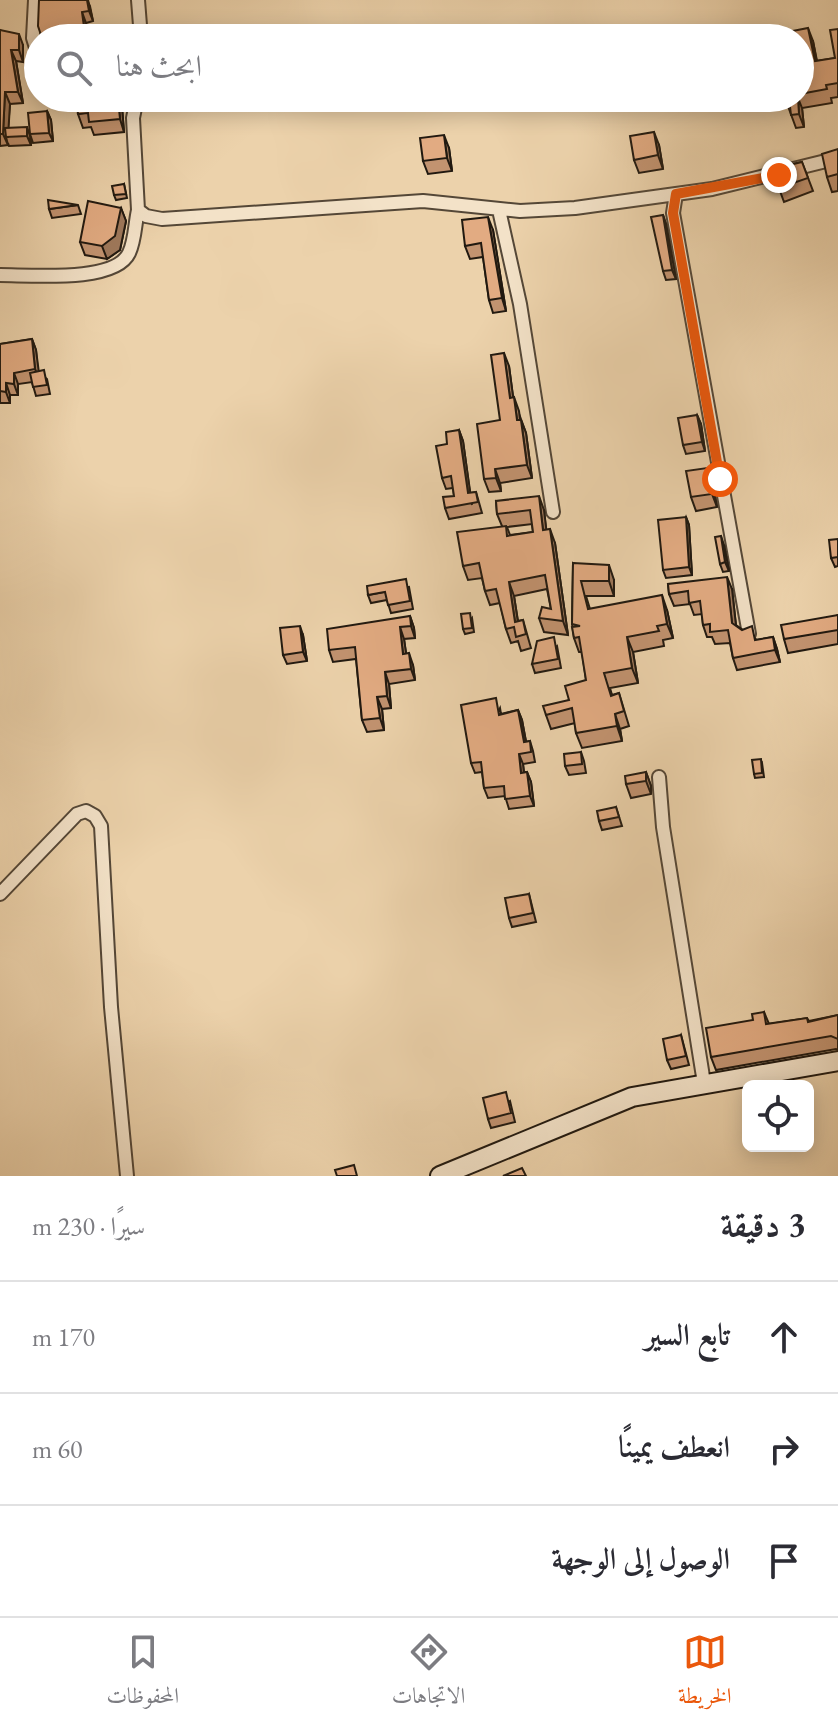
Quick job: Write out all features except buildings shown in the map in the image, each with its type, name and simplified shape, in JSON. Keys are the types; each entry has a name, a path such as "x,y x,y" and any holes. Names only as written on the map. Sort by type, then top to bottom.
{"main road":[{"path":"440,1176 609,1104 652,1092 838,1061"}],"street":[{"path":"34,24 35,0"},
{"path":"138,0 140,24"},
{"path":"17,35 24,36"},
{"path":"0,275 95,273 119,267 129,252 138,210 134,112"},
{"path":"138,210 146,216 162,219 423,201 499,210 575,208 779,175 838,158"},
{"path":"676,194 673,213 749,634"},
{"path":"499,210 520,304 553,512"},
{"path":"659,777 663,827 704,1083"},
{"path":"0,894 77,814 86,811 95,816 101,826 111,1007 127,1176"}],"route":[{"path":"720,479 673,213 676,194 779,175"}]}
